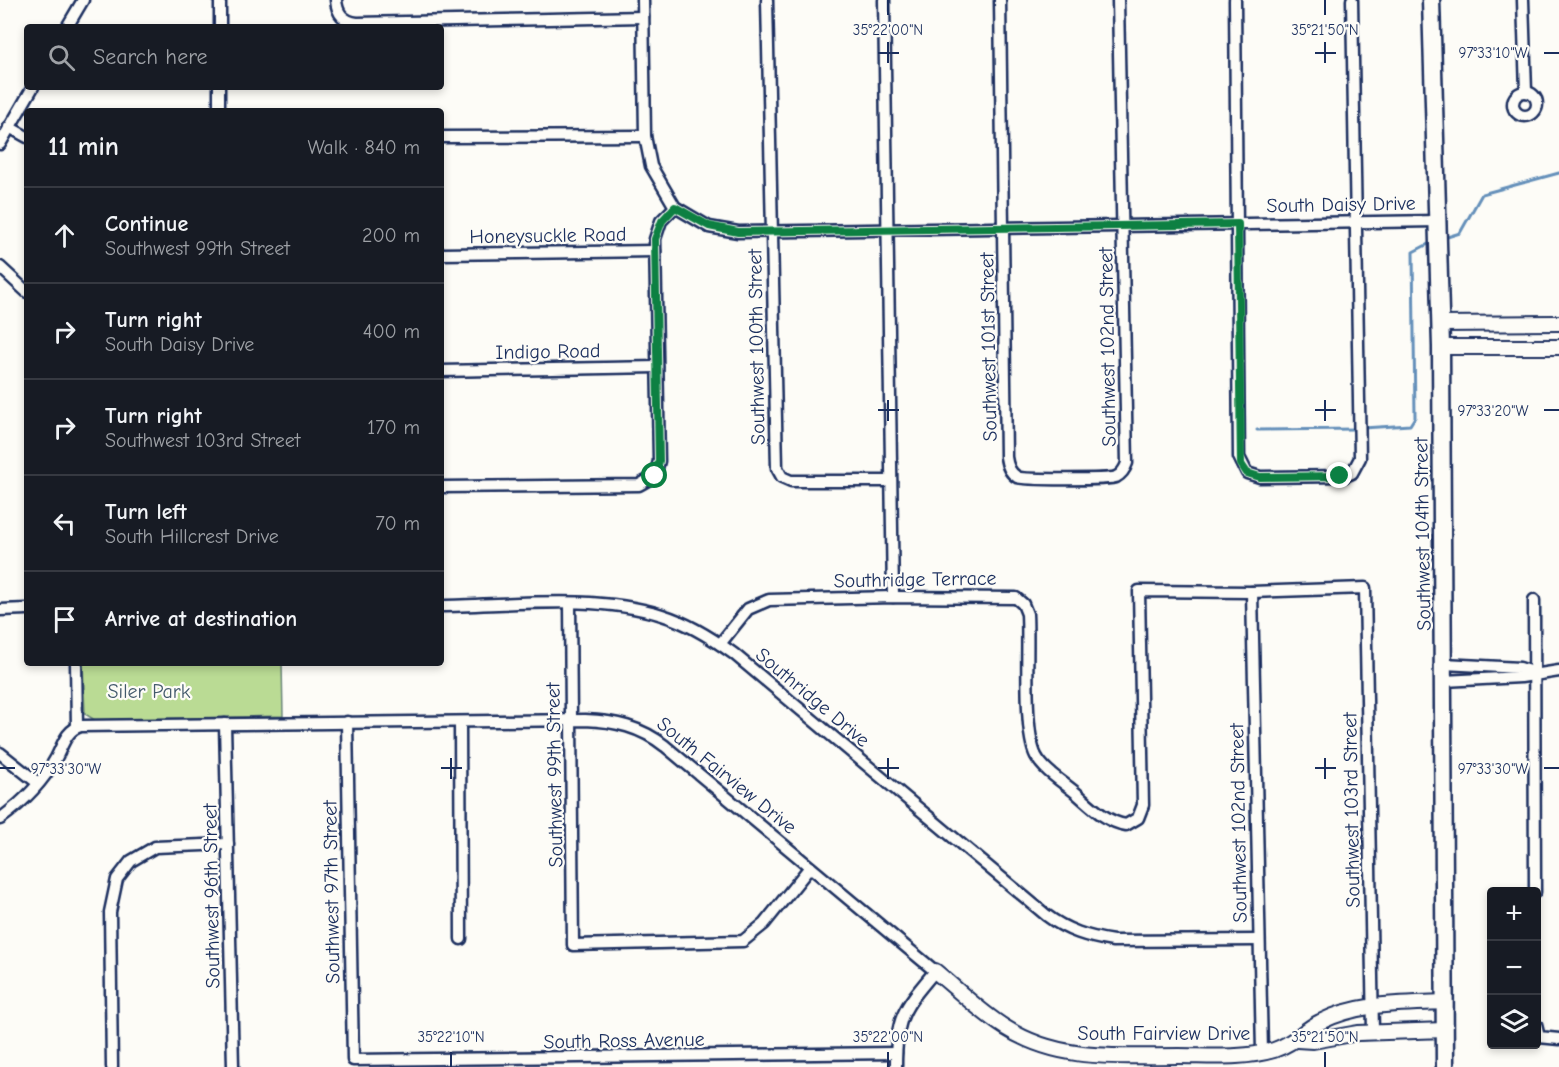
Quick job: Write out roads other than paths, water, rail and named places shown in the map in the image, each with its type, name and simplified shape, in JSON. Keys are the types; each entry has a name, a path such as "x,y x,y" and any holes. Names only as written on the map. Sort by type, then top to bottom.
{"main road":[{"name":"Southwest 104th Street","path":"1431,0 1441,347 1445,1067"}],"street":[{"path":"72,24 83,0"},
{"path":"220,0 220,24"},
{"path":"336,0 337,9 343,18 357,23 644,17"},
{"path":"444,487 639,485 652,479 657,472 659,461 655,251 657,229 675,207 651,166 645,136 643,0"},
{"name":"Southwest 100th Street","path":"767,0 777,468 782,477 791,481 891,481"},
{"path":"884,0 893,597"},
{"name":"Southwest 101st Street","path":"1000,0 1006,457 1015,476"},
{"name":"Southwest 102nd Street","path":"1015,476 1031,480 1104,479 1120,474 1125,468 1127,456 1118,0"},
{"path":"1235,0 1239,457 1244,469 1260,477 1345,476 1354,469 1360,458 1352,0"},
{"path":"1523,0 1526,92"},
{"path":"0,144 31,90"},
{"path":"219,90 219,108"},
{"path":"9,127 24,135"},
{"path":"444,137 645,136"},
{"name":"South Daisy Drive","path":"675,207 717,229 771,231 1355,223 1438,227"},
{"name":"Honeysuckle Road","path":"444,254 655,251"},
{"path":"0,267 24,289"},
{"path":"1440,324 1559,323"},
{"path":"1441,347 1559,347"},
{"name":"Indigo Road","path":"444,371 657,367"},
{"name":"Southwest 103rd Street","path":"1252,592 1365,588 1373,1032"},
{"name":"Southridge Terrace","path":"720,644 737,621 760,602 784,599 1001,596 1020,600 1027,614 1030,733 1036,756 1045,767 1108,818 1126,825 1138,818 1143,805 1139,591 1252,592"},
{"name":"Southwest 102nd Street","path":"1252,592 1262,1052"},
{"path":"1534,600 1535,887"},
{"name":"Southwest 99th Street","path":"570,604 573,945 743,941 764,924 810,867"},
{"name":"Southridge Drive","path":"444,606 606,604 654,613 689,626 720,644 1046,915 1066,928 1093,938 1113,941 1258,940"},
{"path":"0,610 24,609"},
{"path":"1444,664 1520,668 1535,673"},
{"path":"0,819 38,783 56,758 71,730 77,727 76,666"},
{"path":"1444,681 1521,677 1559,671"},
{"name":"South Fairview Drive","path":"77,727 347,722 572,721 622,724 649,734 1007,1029 1032,1042 1067,1053 1106,1056 1262,1052 1298,1040 1313,1041 1373,1032 1445,1030"},
{"name":"Southwest 97th Street","path":"347,722 353,1060"},
{"path":"460,723 461,939"},
{"name":"Southwest 96th Street","path":"225,724 233,1067"},
{"path":"0,753 38,783"},
{"path":"112,1067 111,912 117,879 131,861 155,847 228,844"},
{"path":"896,1067 900,1017 935,971"},
{"name":"South Fairview Drive","path":"1298,1040 1308,1028 1322,1021 1372,1006 1445,1002"},
{"path":"1541,1037 1559,1039"},
{"name":"South Ross Avenue","path":"353,1060 457,1064 896,1053"}],"waterway":[{"path":"1444,238 1460,233 1482,194 1559,173"},
{"path":"1363,428 1410,425 1415,417 1413,252 1432,242"},
{"path":"1257,430 1357,429"}],"park label":[{"name":"Siler Park","path":"149,691"}]}
